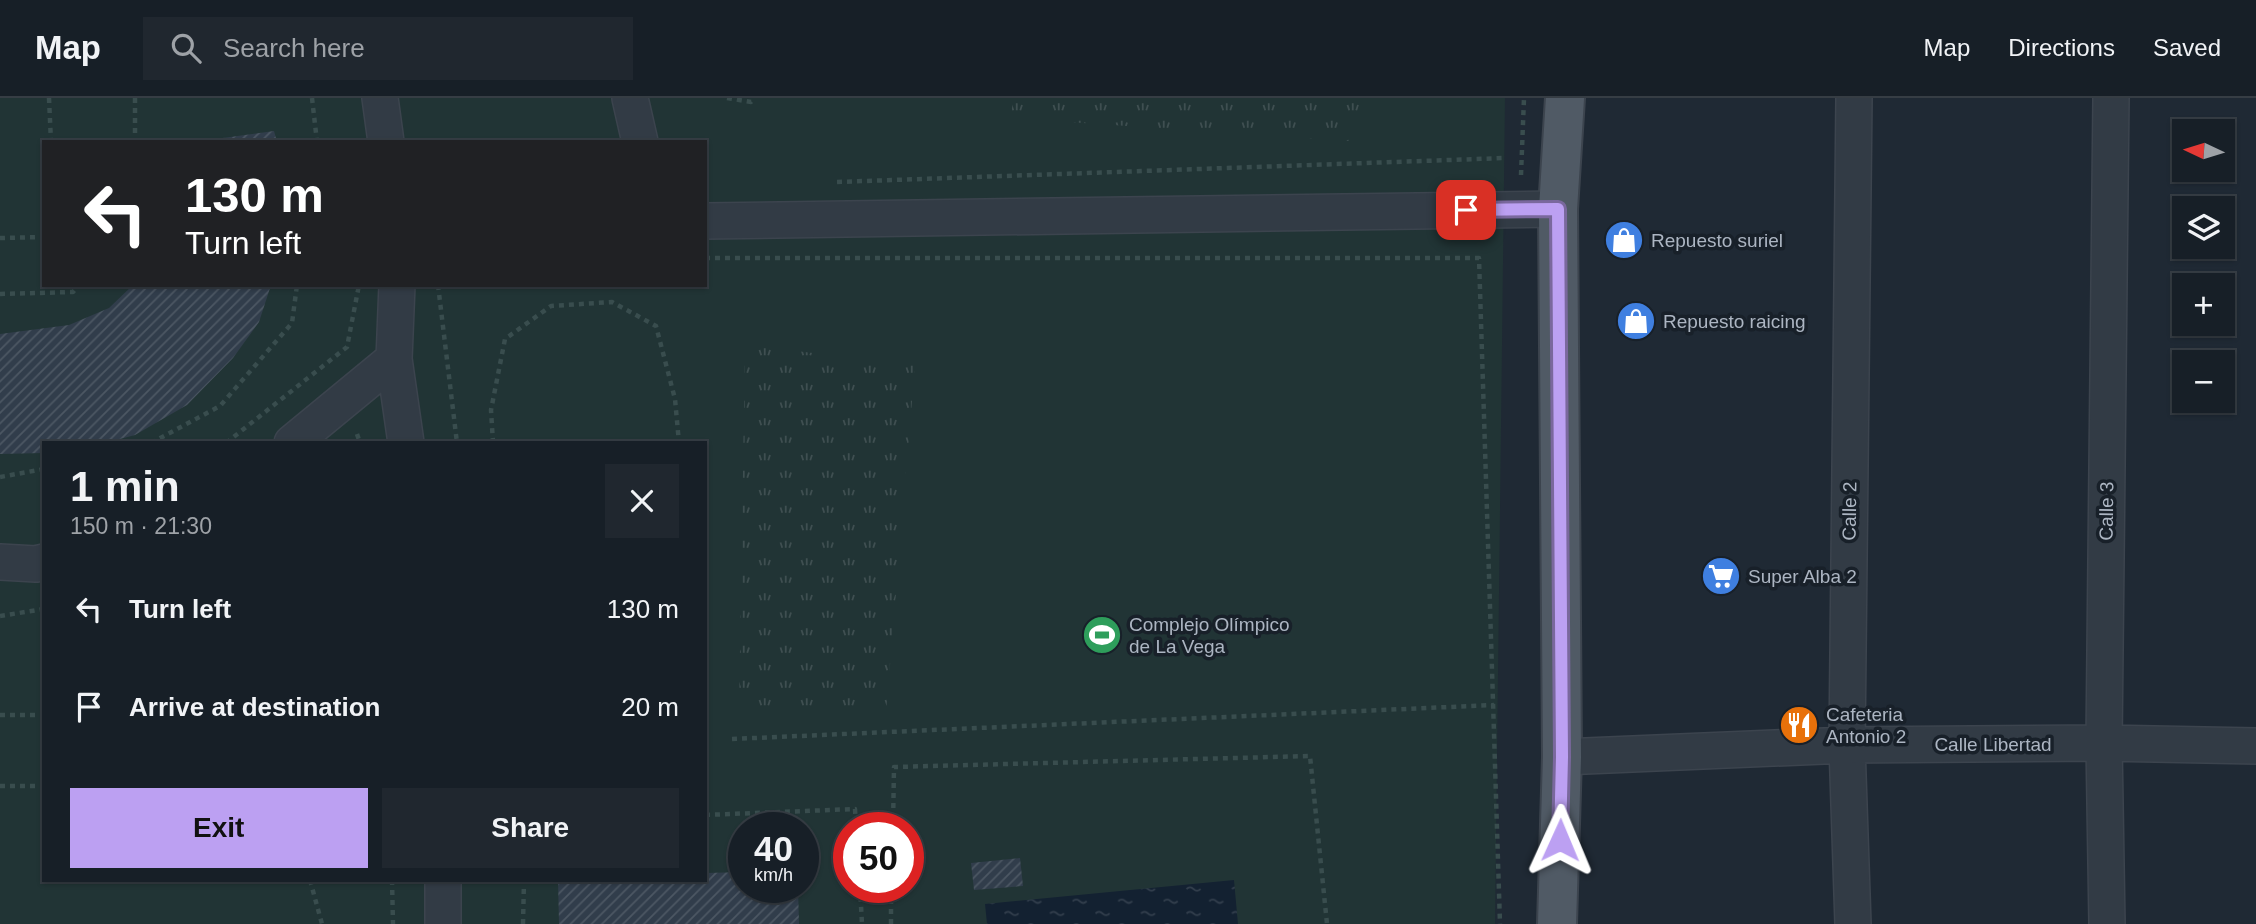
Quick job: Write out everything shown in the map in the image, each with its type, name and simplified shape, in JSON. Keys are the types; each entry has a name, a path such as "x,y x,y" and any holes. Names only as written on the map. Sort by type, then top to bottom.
{"main road":[{"path":"1558,924 1562,757 1558,209 1565,98"}],"street":[{"path":"380,98 386,140"},
{"path":"630,98 640,140"},
{"name":"Calle 2","path":"1853,924 1847,745 1854,98"},
{"name":"Calle 3","path":"2107,924 2104,743 2110,98"},
{"path":"707,220 1558,209"},
{"path":"397,287 394,359 406,441"},
{"path":"294,441 394,359"},
{"path":"0,562 42,562"},
{"name":"Calle Libertad","path":"1562,757 1847,745 2104,743 2256,746"},
{"path":"443,882 443,924"}],"path":[{"path":"49,98 51,140"},
{"path":"135,98 135,140"},
{"path":"312,98 317,140"},
{"path":"727,98 751,102 755,98"},
{"path":"829,182 1505,158"},
{"path":"0,238 42,237"},
{"path":"707,258 1479,258 1500,924"},
{"path":"0,294 73,292 77,287"},
{"path":"155,441 220,406 292,323 297,287"},
{"path":"229,441 347,347 359,287"},
{"path":"438,287 457,441"},
{"path":"494,441 491,410 505,339 551,306 612,302 656,326 675,399 679,441"},
{"path":"0,477 42,470"},
{"path":"0,617 42,609"},
{"path":"732,738 1494,705"},
{"path":"0,715 42,715"},
{"path":"893,812 894,767 1310,756 1327,924"},
{"path":"0,786 42,786"},
{"path":"707,815 855,809 855,812"},
{"path":"311,882 322,924"},
{"path":"392,882 393,924"},
{"path":"523,924 524,882"},
{"path":"861,903 862,924"},
{"path":"891,903 891,924"}],"green space":[{"name":"Complejo Olímpico de La Vega","path":"0,98 1505,98 1495,924 0,924"},
{"path":"1014,98 1361,98 1350,141 1010,118"},
{"path":"745,345 915,365 886,713 739,712"}],"water":[{"path":"1234,880 1238,924 987,924 985,904"}],"building":[{"path":"274,131 276,140 208,140"},
{"path":"131,287 270,287 259,322 233,358 187,405 135,435 112,441 42,441 42,453 0,454 0,334 69,325 109,308"},
{"path":"1020,858 1023,886 974,890 971,863"},
{"path":"728,872 728,903 798,903 799,924 559,924 558,882 707,882 707,873"}],"place":[{"name":"Repuesto suriel","path":"1624,240"},
{"name":"Repuesto raicing","path":"1636,321"},
{"name":"Super Alba 2","path":"1721,576"},
{"name":"Complejo Olímpico de La Vega","path":"1102,635"},
{"name":"Cafeteria Antonio 2","path":"1799,725"}],"route":[{"path":"1466,210 1558,209 1562,757 1560,840"}]}
